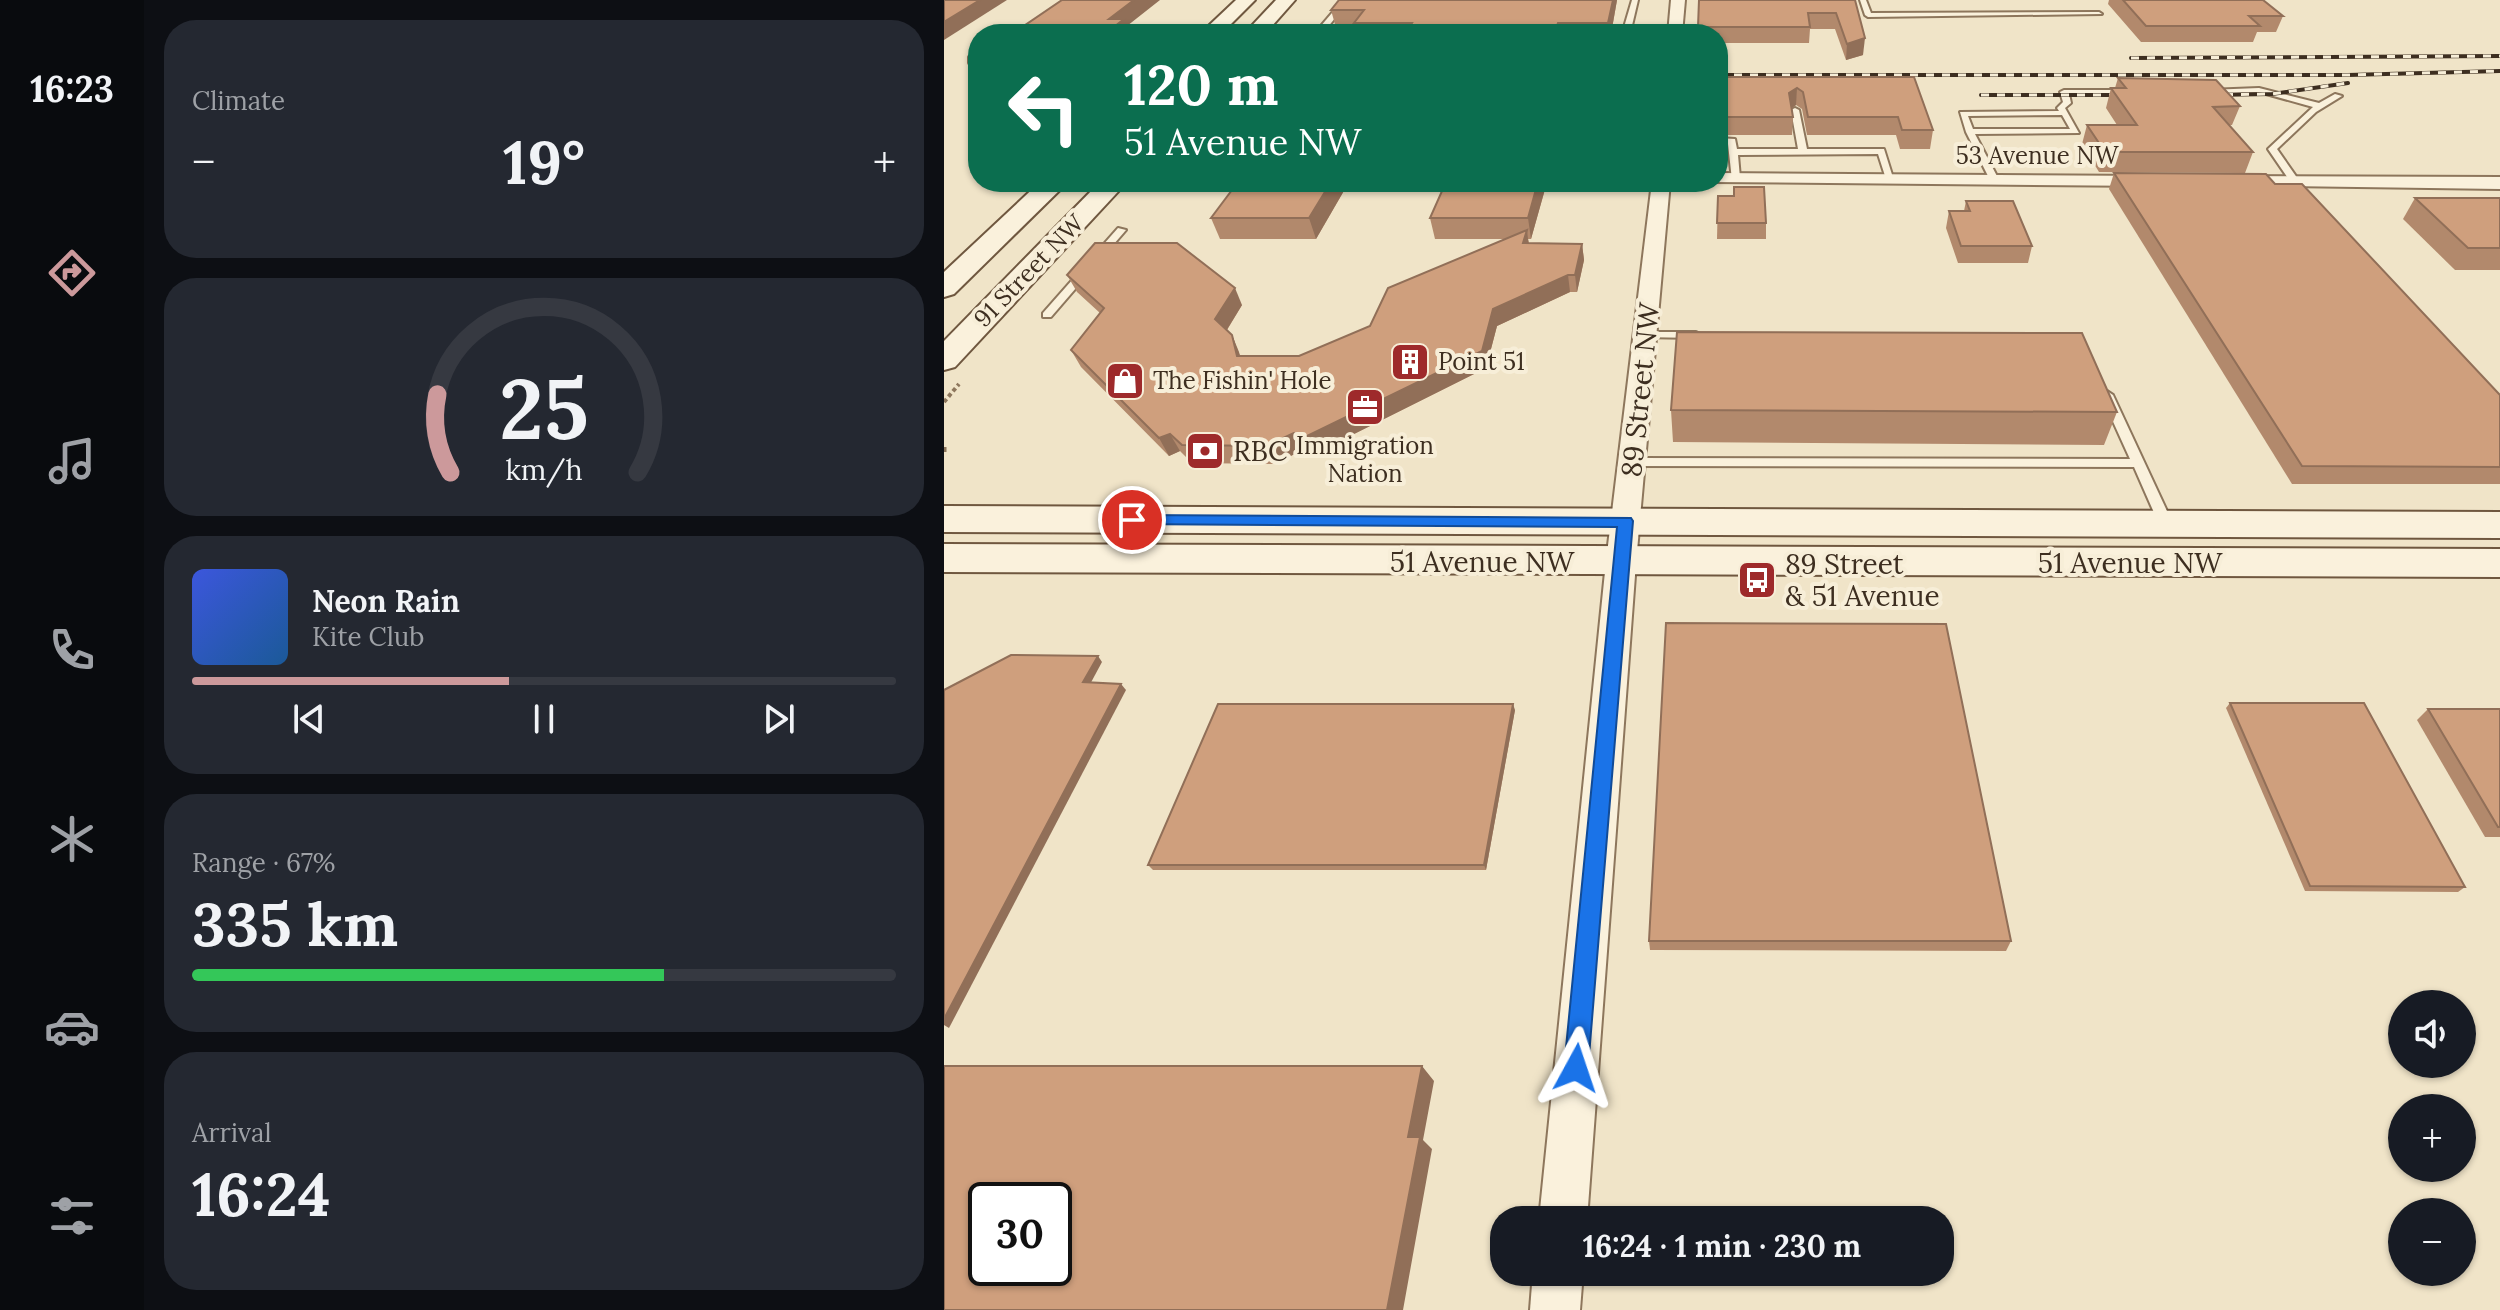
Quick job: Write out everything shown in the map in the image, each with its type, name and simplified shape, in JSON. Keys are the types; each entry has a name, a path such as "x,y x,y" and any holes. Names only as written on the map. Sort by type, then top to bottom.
{"main road":[{"path":"1221,24 1246,0"},
{"path":"1263,24 1286,0"},
{"name":"91 Street NW","path":"944,288 1045,192"},
{"name":"91 Street NW","path":"944,360 1104,192"},
{"path":"944,310 957,295 968,265"},
{"path":"944,494 1103,520"},
{"name":"51 Avenue NW","path":"944,519 2500,525"},
{"name":"51 Avenue NW","path":"944,558 2500,563"}],"street":[{"path":"1676,24 1678,0"},
{"name":"53 Avenue NW","path":"1728,178 2172,181"},
{"path":"2218,181 2500,183"},
{"name":"89 Street NW","path":"1564,1206 1621,562 1660,192"},
{"path":"1555,1310 1557,1286"}],"lane":[{"path":"1327,24 1347,0"},
{"path":"1629,24 1635,0"},
{"path":"1863,0 1868,15 1932,11 2099,14 2092,7"},
{"path":"1886,0 1891,15"},
{"path":"2201,92 2259,90 2320,106"},
{"path":"1970,132 2076,131 2061,108 2067,103 2064,92 2140,92"},
{"path":"2295,182 2272,149 2320,106 2338,96"},
{"path":"1795,110 1803,152"},
{"path":"1994,180 1963,114 2064,113"},
{"path":"1728,141 1732,141 1733,152 1728,171"},
{"path":"1733,152 1881,151 1891,179"},
{"path":"1047,315 1121,230"},
{"path":"1645,335 1708,335"},
{"path":"2100,380 2166,524"},
{"path":"1632,462 2139,463"}],"building":[{"path":"944,0 980,0 944,22"},
{"path":"1062,0 1134,0 1109,19 1124,19 1118,24 1027,24"},
{"path":"1339,0 1613,0 1608,23 1354,23 1364,10 1331,10"},
{"path":"1699,0 1855,0 1865,38 1847,44 1836,13 1808,13 1810,27 1698,24"},
{"path":"2123,0 2263,0 2283,16 2249,16 2260,26 2146,26"},
{"path":"1728,77 1914,77 1933,130 1902,130 1898,117 1808,117 1803,92 1797,88 1789,93 1793,117 1728,117"},
{"path":"2118,78 2216,80 2240,106 2213,107 2253,152 2105,152 2087,125 2137,125 2111,88 2126,88"},
{"path":"2114,173 2266,174 2275,184 2302,184 2500,395 2500,467 2302,466"},
{"path":"1734,187 1764,187 1766,223 1717,223 1718,196 1734,196"},
{"path":"1230,192 1325,192 1309,218 1211,218"},
{"path":"1442,192 1535,192 1528,218 1430,218"},
{"path":"2415,198 2500,198 2500,248 2468,248"},
{"path":"1966,201 2013,201 2032,246 1961,246 1949,211 1970,211"},
{"name":"Point 51","path":"1527,230 1523,243 1582,244 1575,275 1568,275 1493,309 1482,351 1301,439 1294,433 1266,446 1182,445 1170,434 1159,438 1071,350 1104,308 1067,275 1095,243 1177,243 1235,288 1215,319 1232,335 1237,356 1299,356 1370,326 1388,288"},
{"path":"1677,332 2082,333 2117,412 1671,410"},
{"path":"1666,623 1946,624 2011,941 1649,941"},
{"path":"1011,655 1098,656 1083,682 1121,684 944,1019 944,690"},
{"path":"2230,703 2364,703 2465,887 2310,886"},
{"path":"1218,704 1513,704 1484,865 1148,865"},
{"path":"2428,709 2500,709 2500,827 2498,827"},
{"path":"944,1066 1422,1066 1408,1137 1420,1137 1387,1310 944,1310"}],"railway":[{"path":"2131,58 2500,56"},
{"path":"1728,75 2348,75 2500,71"},
{"path":"2209,95 2272,94 2348,83"},
{"path":"1981,95 2133,95"}],"place":[{"name":"Point 51","path":"1410,362"},
{"name":"The Fishin' Hole","path":"1125,381"},
{"name":"Immigration Nation","path":"1365,407"},
{"name":"RBC","path":"1205,451"},
{"name":"89 Street & 51 Avenue","path":"1757,580"}],"route":[{"path":"1132,520 1625,521 1576,1068"}]}
